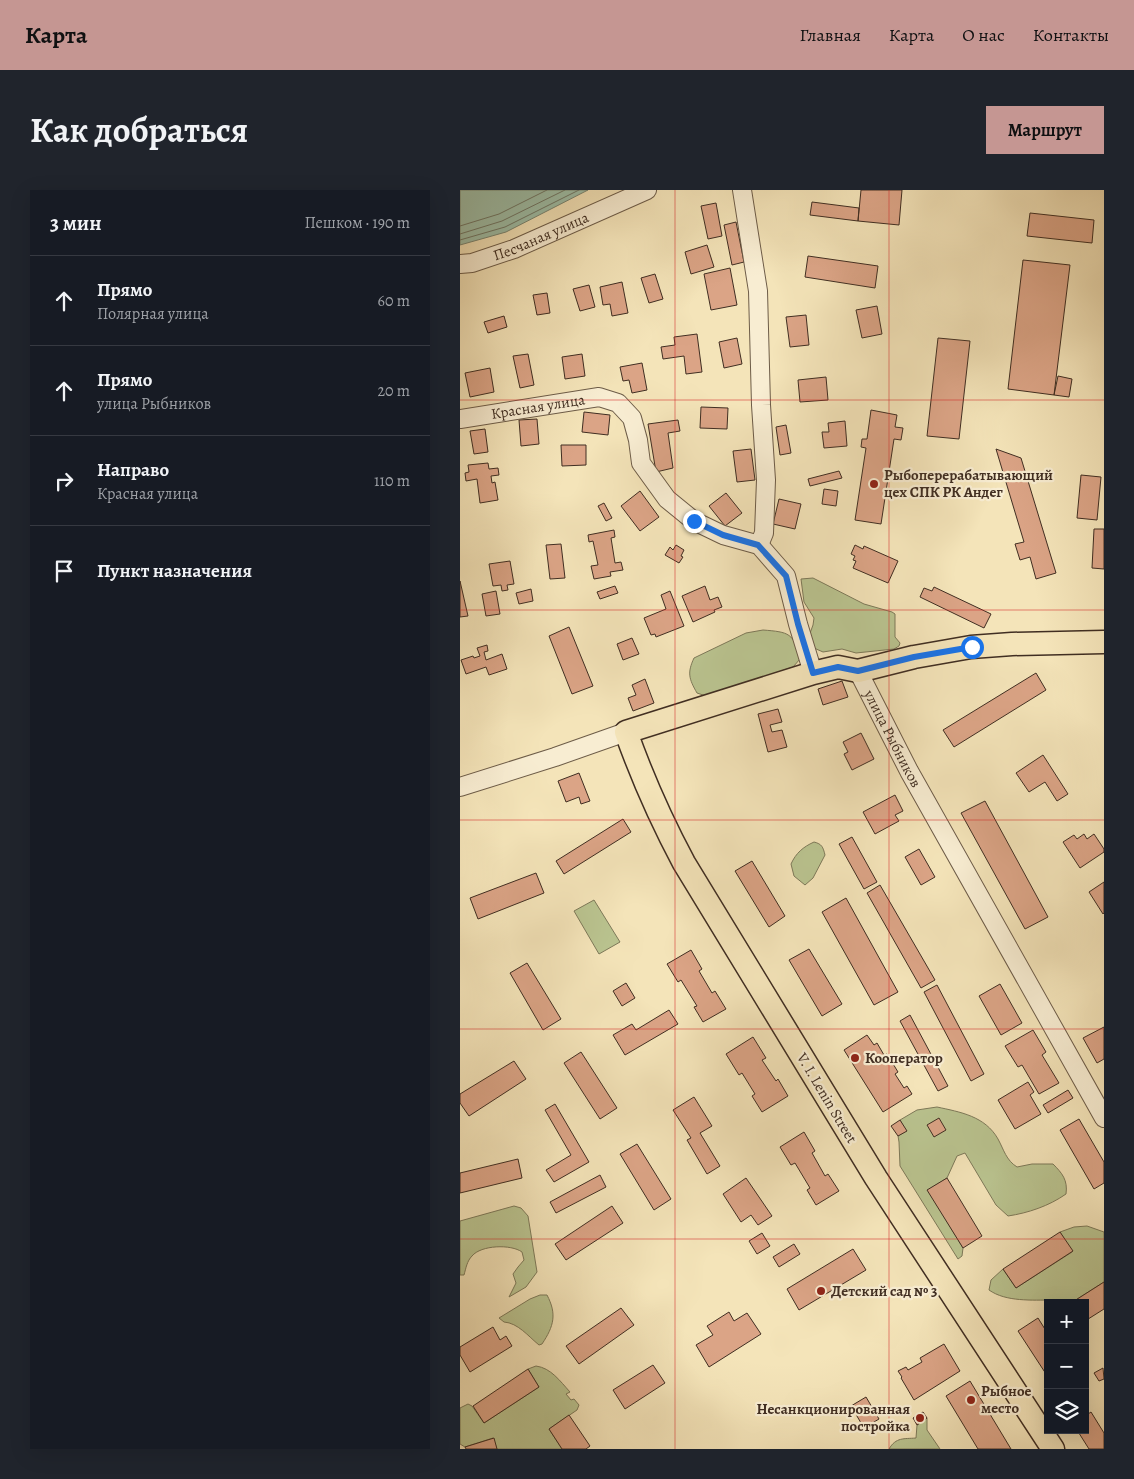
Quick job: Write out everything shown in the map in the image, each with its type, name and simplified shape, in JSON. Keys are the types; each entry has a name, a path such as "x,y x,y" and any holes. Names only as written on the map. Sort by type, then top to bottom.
{"main road":[{"path":"626,732 813,673 838,667 858,671 914,657 972,647 1104,642"},
{"name":"V. I. Lenin Street","path":"626,732 643,779 665,828 684,863 876,1178 1053,1449"}],"street":[{"name":"Песчаная улица","path":"460,264 472,263 514,249 647,190"},
{"path":"742,190 758,290 761,405 766,480 764,533 758,545 786,576 813,673"},
{"name":"Красная улица","path":"460,419 599,397 618,403 632,418 638,440 641,463 666,499 694,521 723,535 758,545"},
{"name":"улица Рыбников","path":"858,671 922,794 1104,1118"},
{"path":"460,787 626,732"}],"shaded area":[{"path":"813,578 864,604 895,614 895,637 900,643 899,646 894,649 856,653 842,649 823,652 814,648 809,636 814,618 804,602 801,579"},
{"path":"763,630 785,633 793,639 800,659 793,667 706,696 697,693 690,676 690,668 694,658 746,633"},
{"path":"814,842 822,846 825,855 813,878 805,885 794,876 791,864 800,851"},
{"path":"594,900 620,942 599,954 574,911"},
{"path":"937,1107 971,1116 986,1125 993,1131 1008,1158 1017,1167 1032,1164 1053,1164 1064,1177 1066,1194 1038,1208 1008,1216 996,1205 965,1153 957,1156 947,1178 928,1190 963,1248 962,1256 958,1259 900,1166 898,1136 906,1131 900,1120 917,1110"},
{"path":"514,1206 521,1208 528,1216 537,1272 526,1287 509,1297 516,1283 513,1274 524,1260 522,1252 517,1249 496,1247 476,1252 468,1262 464,1275 460,1275 460,1221"},
{"path":"1087,1226 1104,1232 1104,1282 1077,1299 1028,1300 1003,1297 989,1290 991,1280 1003,1269 1016,1288 1072,1252 1060,1232 1074,1227"},
{"path":"540,1295 547,1295 552,1308 553,1320 542,1344 539,1345 518,1327 499,1318"},
{"path":"536,1366 546,1369 555,1376 570,1392 566,1394 579,1405 577,1410 549,1429 562,1449 497,1449 493,1438 465,1447 460,1444 460,1408 468,1404 472,1406 484,1423 539,1387 528,1369"},
{"path":"927,1418 927,1430 940,1449 889,1449 894,1442 916,1438 917,1425"}],"water":[{"path":"460,190 588,190 506,232 460,245"}],"building":[{"path":"861,190 902,190 899,225 858,221"},
{"path":"812,202 859,208 858,221 810,215"},
{"path":"716,203 722,236 708,239 701,206"},
{"path":"1030,213 1094,220 1092,243 1027,236"},
{"path":"736,222 744,262 732,265 724,225"},
{"path":"707,245 714,267 691,274 685,252"},
{"path":"808,256 878,266 875,288 805,277"},
{"path":"1023,260 1070,265 1054,395 1008,389"},
{"path":"730,268 737,305 711,310 704,274"},
{"path":"655,274 663,299 649,303 641,278"},
{"path":"622,282 628,313 612,316 610,304 603,305 600,287"},
{"path":"589,285 595,307 580,311 573,289"},
{"path":"547,293 550,313 537,315 533,295"},
{"path":"877,306 882,334 862,338 856,310"},
{"path":"806,315 809,345 790,347 786,317"},
{"path":"504,316 507,327 488,333 484,322"},
{"path":"697,334 702,372 686,374 684,356 663,359 661,347 675,345 674,337"},
{"path":"737,338 742,364 724,368 719,342"},
{"path":"938,338 970,341 959,439 927,436"},
{"path":"528,354 534,385 520,388 513,356"},
{"path":"582,354 585,376 565,379 562,357"},
{"path":"642,363 647,390 632,393 629,380 623,381 620,367"},
{"path":"490,368 494,392 470,397 465,373"},
{"path":"1058,376 1072,379 1069,397 1054,395"},
{"path":"826,377 828,400 800,402 798,380"},
{"path":"701,407 728,408 727,429 700,428"},
{"name":"Рыбоперерабатывающий цех СПК РК Андег","path":"871,410 897,415 895,427 903,428 901,440 894,439 881,524 855,520 866,448 861,447 862,439 867,439"},
{"path":"584,412 610,415 608,435 582,432"},
{"path":"537,419 539,444 521,446 519,420"},
{"path":"678,420 680,431 668,433 673,468 656,472 648,424"},
{"path":"845,421 847,446 824,448 822,432 829,432 828,423"},
{"path":"786,425 791,453 780,455 776,427"},
{"path":"485,429 488,452 474,454 470,431"},
{"path":"561,445 586,445 586,465 562,466"},
{"path":"751,449 755,480 737,482 733,451"},
{"path":"996,449 1021,458 1056,573 1036,579 1030,557 1020,560 1015,544 1024,542"},
{"path":"488,463 489,469 498,468 499,475 491,476 492,483 495,482 498,500 480,503 477,479 466,481 465,473 469,472 468,465"},
{"path":"839,471 842,478 810,486 808,479"},
{"path":"1081,475 1101,477 1097,520 1077,518"},
{"path":"824,489 838,491 836,506 822,504"},
{"path":"640,491 659,517 640,531 621,506"},
{"path":"726,493 742,513 725,526 709,506"},
{"path":"779,499 801,504 795,529 773,524"},
{"path":"604,503 612,518 606,521 598,506"},
{"path":"1094,529 1104,529 1104,569 1092,568"},
{"path":"614,530 615,537 611,538 615,563 621,562 623,570 610,572 611,576 594,579 591,566 598,565 593,541 589,542 588,535"},
{"path":"561,544 565,578 550,579 546,545"},
{"path":"676,545 684,550 681,556 683,557 679,563 665,555 670,547 673,550"},
{"path":"855,545 863,549 864,546 898,561 888,583 853,568 856,561 853,560 855,556 851,554"},
{"path":"510,561 514,584 507,585 508,590 502,591 501,585 493,586 489,564"},
{"path":"460,581 468,616 460,617"},
{"path":"615,586 618,593 600,599 597,592"},
{"path":"705,586 710,600 718,597 722,607 693,622 682,596"},
{"path":"934,587 991,614 984,628 920,597 924,588 932,591"},
{"path":"531,589 533,601 519,604 516,593"},
{"path":"496,591 500,614 486,616 482,594"},
{"path":"670,591 684,626 656,637 655,634 651,635 644,618 666,609 661,595"},
{"path":"569,627 593,686 572,694 549,636"},
{"path":"632,638 639,654 623,660 617,644"},
{"path":"487,645 488,651 484,652 486,660 502,654 507,669 489,675 486,667 466,674 461,660 480,656 477,648"},
{"path":"1036,673 1046,690 954,747 943,730"},
{"path":"645,679 654,703 633,711 628,698 636,695 632,685"},
{"path":"842,681 848,697 823,705 818,689"},
{"path":"778,709 782,722 770,725 772,732 782,730 787,747 768,752 758,714"},
{"path":"861,733 874,759 852,770 844,754 848,752 843,742"},
{"path":"1043,755 1068,794 1057,801 1045,782 1029,792 1016,773"},
{"path":"579,773 590,801 581,804 579,797 566,802 558,781"},
{"path":"895,795 903,811 895,815 899,821 875,834 863,812"},
{"path":"985,801 1048,917 1025,929 961,813"},
{"path":"623,819 631,832 564,874 556,861"},
{"path":"1084,834 1087,839 1094,834 1104,852 1080,868 1063,842 1074,835 1077,839"},
{"path":"852,837 877,882 864,889 839,844"},
{"path":"919,849 935,877 921,885 905,857"},
{"path":"752,861 785,916 769,927 735,871"},
{"path":"536,873 544,893 478,919 470,898"},
{"path":"1104,882 1104,913 1103,914 1089,892"},
{"path":"880,885 935,980 921,988 867,893"},
{"path":"846,898 898,992 874,1005 822,912"},
{"path":"809,949 842,1004 822,1016 789,960"},
{"path":"691,950 702,969 699,971 712,993 715,991 726,1009 703,1022 694,1007 697,1006 681,980 678,982 667,964"},
{"path":"527,963 561,1019 543,1030 510,973"},
{"path":"626,983 635,998 622,1006 613,991"},
{"path":"1000,984 1022,1023 1001,1035 979,996"},
{"path":"937,985 984,1074 971,1081 924,992"},
{"path":"669,1010 678,1024 625,1055 613,1035 632,1024 636,1030"},
{"path":"910,1015 948,1086 938,1091 900,1021"},
{"path":"1104,1027 1104,1059 1097,1063 1083,1038"},
{"path":"1033,1030 1046,1052 1042,1055 1059,1083 1039,1094 1022,1065 1018,1067 1005,1046"},
{"path":"867,1035 874,1045 877,1043 884,1055 887,1054 898,1072 895,1074 904,1088 907,1086 912,1094 883,1112 844,1050"},
{"path":"753,1037 766,1058 762,1060 776,1081 778,1079 788,1096 762,1112 752,1096 755,1094 742,1073 739,1075 726,1054"},
{"path":"581,1052 617,1108 600,1119 564,1063"},
{"path":"514,1061 526,1079 469,1116 460,1103 460,1094"},
{"path":"1028,1082 1034,1092 1030,1095 1041,1114 1015,1129 998,1100"},
{"path":"1068,1090 1073,1098 1048,1113 1043,1105"},
{"path":"694,1097 712,1126 700,1133 720,1166 707,1174 687,1140 691,1138 673,1110"},
{"path":"555,1104 589,1162 554,1182 546,1170 571,1155 545,1110"},
{"path":"939,1118 946,1130 934,1137 927,1125"},
{"path":"1079,1119 1104,1162 1104,1183 1094,1189 1060,1130"},
{"path":"900,1120 907,1131 898,1136 891,1126"},
{"path":"804,1132 815,1151 812,1153 825,1176 828,1174 839,1191 816,1205 807,1190 810,1188 795,1163 791,1165 780,1147"},
{"path":"637,1144 671,1199 654,1210 620,1154"},
{"path":"518,1159 522,1178 460,1193 460,1173"},
{"path":"600,1175 606,1187 556,1213 550,1202"},
{"path":"746,1178 772,1216 758,1225 751,1215 741,1222 723,1194"},
{"path":"947,1178 982,1236 963,1248 927,1190"},
{"path":"612,1206 623,1223 566,1260 555,1244"},
{"path":"1060,1232 1073,1251 1016,1288 1003,1269"},
{"path":"762,1233 770,1246 757,1254 749,1241"},
{"path":"794,1244 800,1254 779,1267 773,1257"},
{"path":"853,1249 866,1270 799,1310 787,1289"},
{"path":"1104,1282 1104,1309 1089,1318 1089,1299 1077,1299"},
{"path":"621,1308 634,1325 579,1364 566,1346"},
{"path":"729,1312 734,1321 747,1313 761,1334 709,1367 696,1345 713,1335 707,1326"},
{"path":"1038,1318 1044,1328 1044,1371 1018,1331"},
{"path":"493,1327 500,1340 506,1336 512,1346 470,1372 460,1355 460,1347"},
{"path":"944,1344 960,1371 914,1400 898,1371 906,1367 908,1370 922,1362 920,1358"},
{"path":"653,1365 665,1383 625,1409 613,1390"},
{"path":"1103,1368 1104,1379 1099,1381 1094,1373"},
{"path":"528,1369 539,1387 484,1423 473,1406"},
{"path":"970,1381 1011,1449 978,1449 946,1396"},
{"path":"866,1397 879,1419 864,1428 851,1406"},
{"name":"Несанкционированная постройка","path":"923,1412 927,1418 917,1425 913,1418"},
{"path":"1091,1412 1104,1433 1104,1449 1089,1449 1080,1434 1089,1434 1089,1413"},
{"path":"569,1415 590,1446 586,1449 562,1449 549,1429"},
{"path":"494,1438 497,1449 466,1449 465,1447"}],"place":[{"name":"Рыбоперерабатывающий цех СПК РК Андег","path":"874,484"},
{"name":"Кооператор","path":"855,1058"},
{"name":"Детский сад № 3","path":"821,1291"},
{"name":"Рыбное место","path":"971,1400"},
{"name":"Несанкционированная постройка","path":"920,1418"}],"route":[{"path":"694,521 723,535 758,545 786,576 813,673 838,667 858,671 914,657 972,647"}]}
